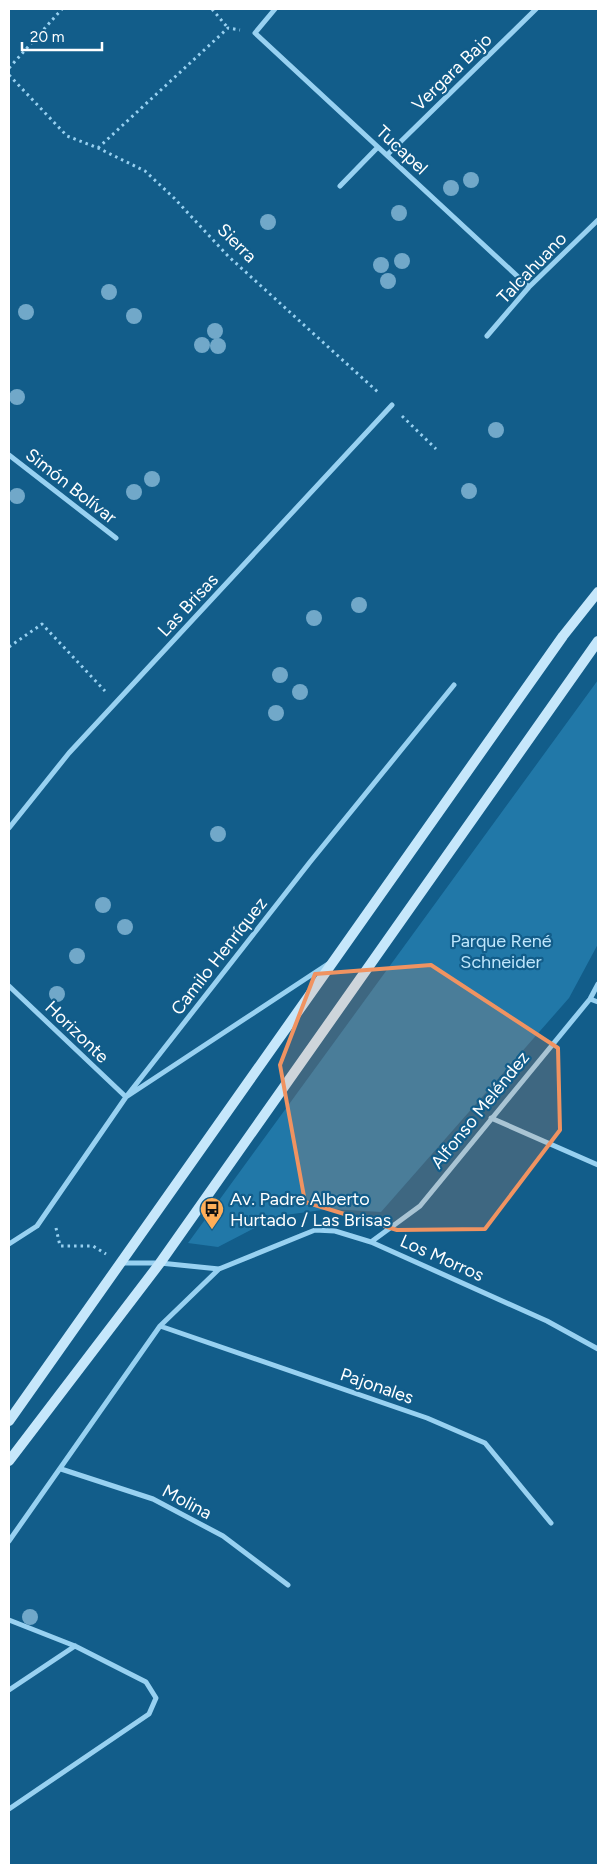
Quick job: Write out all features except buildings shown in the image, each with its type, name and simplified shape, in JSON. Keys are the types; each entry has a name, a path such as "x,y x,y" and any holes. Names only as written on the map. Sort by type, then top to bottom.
{"main road":[{"path":"9,1421 563,636 598,592"},
{"path":"9,1461 160,1263 598,640"}],"street":[{"path":"255,33 275,9"},
{"name":"Vergara Bajo","path":"387,155 536,9"},
{"name":"Tucapel","path":"255,33 529,288"},
{"path":"340,186 378,147"},
{"name":"Talcahuano","path":"487,336 529,288 598,220"},
{"name":"Las Brisas","path":"9,828 69,753 392,405"},
{"name":"Simón Bolívar","path":"9,455 116,538"},
{"name":"Camilo Henríquez","path":"9,1244 37,1226 126,1098 310,862 454,685"},
{"path":"126,1098 335,959"},
{"name":"Alfonso Meléndez","path":"371,1242 420,1206 590,999 598,984"},
{"name":"Horizonte","path":"9,986 126,1098"},
{"path":"590,999 598,1002"},
{"path":"491,1118 598,1166"},
{"name":"Los Morros","path":"121,1263 160,1263 219,1269 315,1230 336,1231 371,1242 546,1321 598,1349"},
{"path":"9,1542 160,1326 219,1269"},
{"name":"Pajonales","path":"160,1326 427,1418 485,1443 551,1523"},
{"name":"Molina","path":"61,1469 153,1498 223,1536 288,1584"},
{"path":"9,1620 75,1646 146,1682 156,1698 149,1714 9,1809"},
{"path":"9,1690 75,1646"}],"path":[{"path":"9,68 62,9"},
{"path":"212,9 228,28 255,33"},
{"path":"98,148 228,28"},
{"name":"Sierra","path":"9,74 67,136 98,148 145,171 174,198 228,256 392,405 436,449"},
{"path":"9,647 42,624 115,703"},
{"path":"48,1209 53,1212 60,1246 93,1246"}],"highlighted area":[{"path":"431,965 558,1048 560,1130 485,1229 397,1230 305,1202 280,1065 315,974"}],"green space":[{"name":"Parque René Schneider","path":"598,680 598,944 569,998 381,1212 329,1209 278,1216 218,1247 188,1243"}],"place":[{"name":"Av. Padre Alberto Hurtado / Las Brisas","path":"212,1230"}]}
